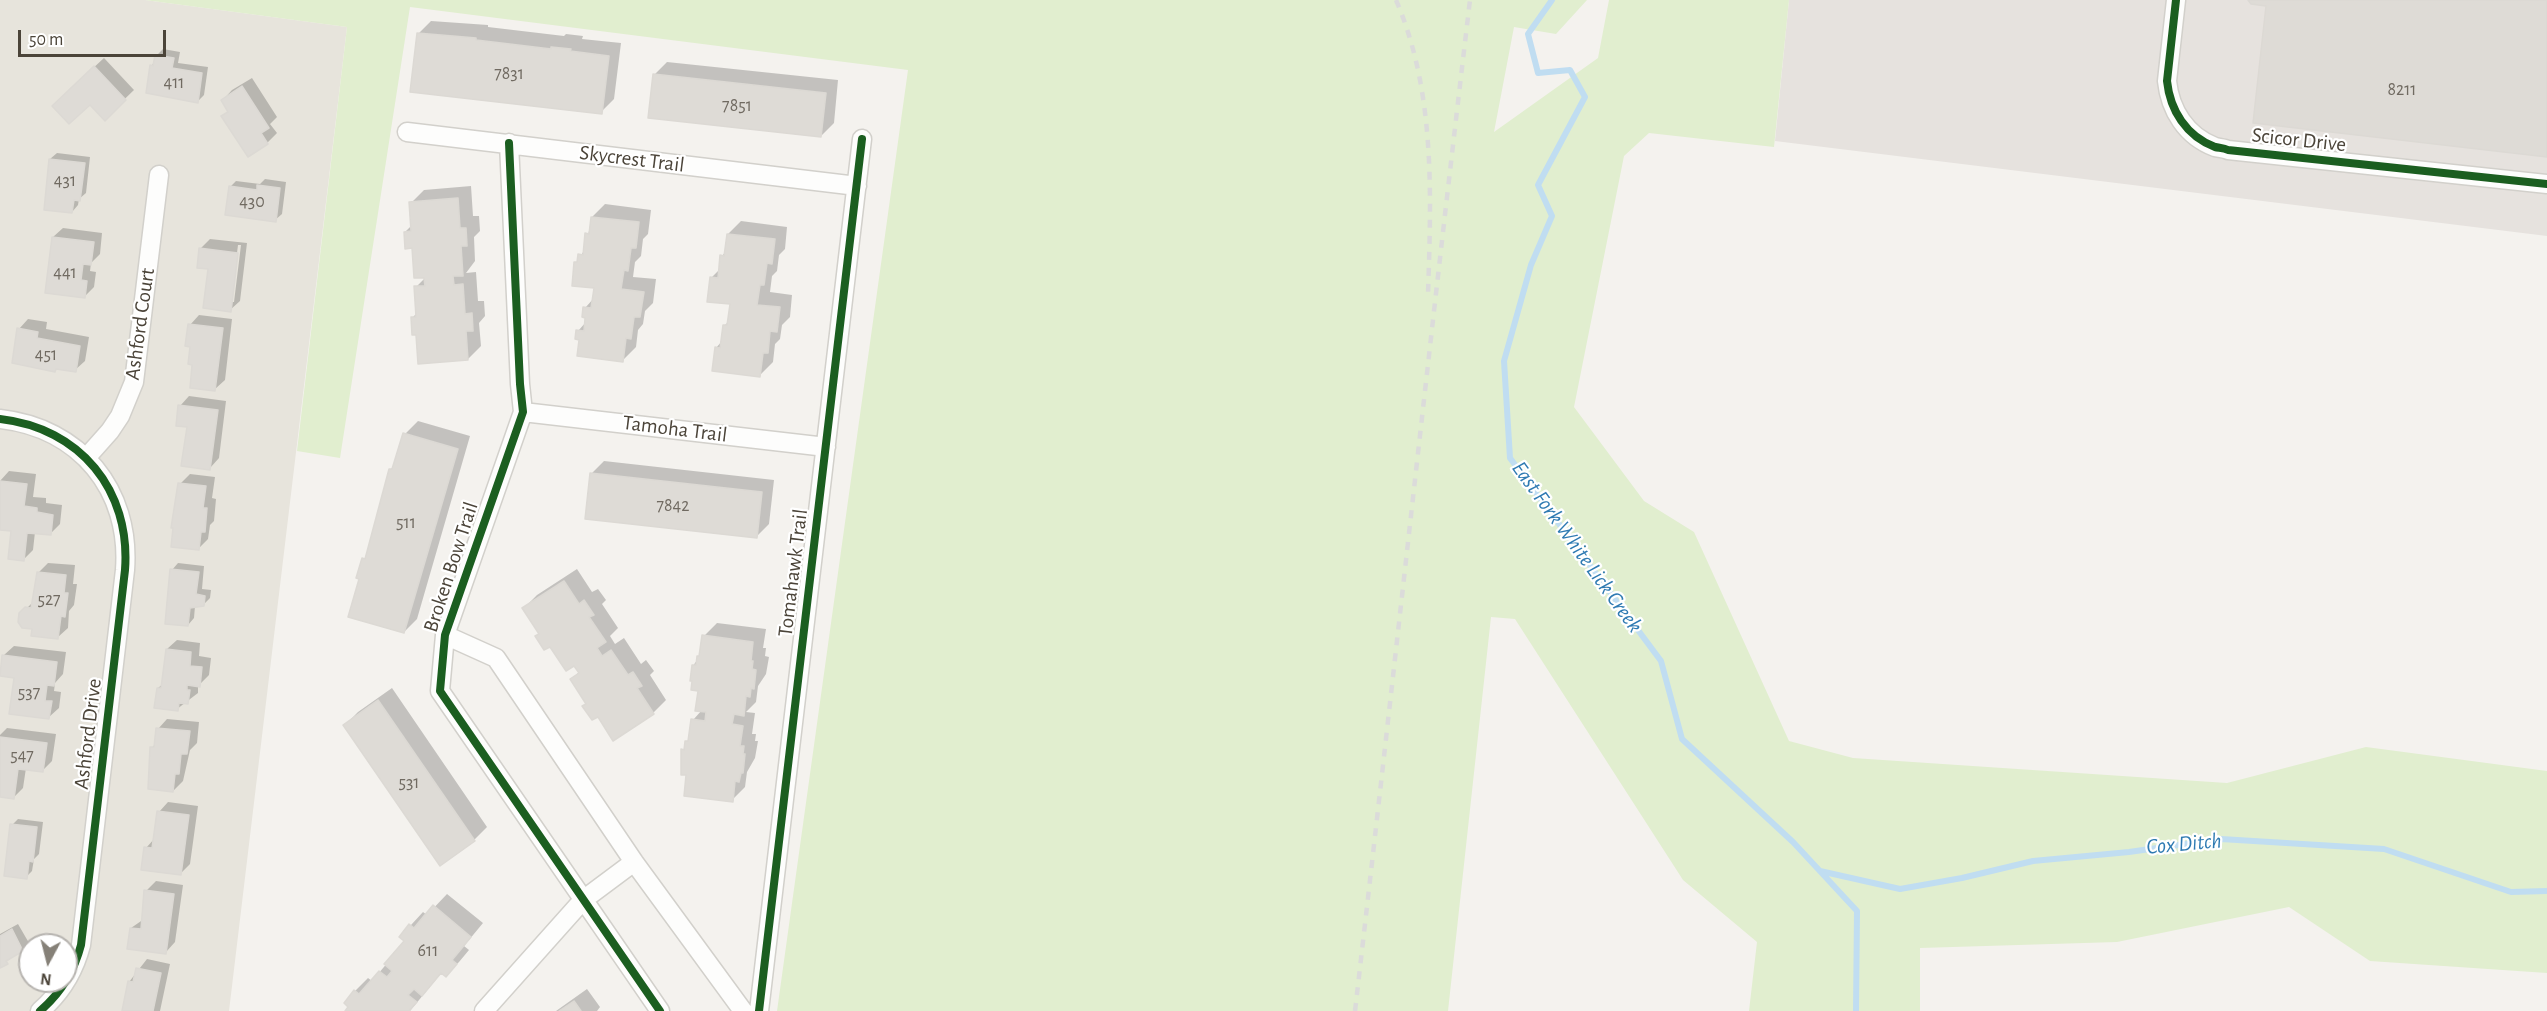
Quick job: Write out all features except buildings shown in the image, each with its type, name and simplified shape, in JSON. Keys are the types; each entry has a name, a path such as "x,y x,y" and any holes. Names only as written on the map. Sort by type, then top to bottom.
{"street":[{"name":"Scicor Drive","path":"2176,0 2167,81 2168,91 2175,112 2188,130 2215,147 2547,184"},
{"name":"Skycrest Trail","path":"407,132 857,186"},
{"name":"Tomahawk Trail","path":"759,1011 862,139"},
{"name":"Broken Bow Trail","path":"509,143 523,412 445,635 440,691 660,1011"},
{"name":"Ashford Court","path":"86,458 110,431 131,391 137,363 159,175"},
{"name":"Tamoha Trail","path":"523,412 826,447"},
{"name":"Ashford Drive","path":"0,419 32,424 65,441 86,458 104,480 117,506 124,533 125,570 81,945 67,981 55,998 40,1011"},
{"name":"Broken Bow Trail","path":"445,635 496,658 634,862 744,1011"},
{"path":"484,1011 583,900 634,862"}],"shaded area":[{"path":"0,0 145,0 347,27 229,1011 0,1011"},
{"path":"1789,0 2547,0 2547,236 1775,141"}],"green space":[{"path":"145,0 1587,0 1556,34 1514,27 1494,132 1598,58 1609,0 1789,0 1774,147 1649,133 1624,156 1574,407 1644,501 1694,532 1789,741 1853,758 2227,783 2366,747 2547,771 2547,973 2370,961 2289,907 2117,942 1920,948 1920,1011 1749,1011 1757,942 1683,880 1515,619 1491,617 1448,1011 777,1011 908,70 410,7 340,458 297,451 347,27"}],"waterway":[{"name":"East Fork White Lick Creek","path":"1552,0 1528,34 1538,73 1570,70 1585,97 1538,185 1552,216 1531,265 1504,361 1510,458 1661,661 1682,739 1793,842 1857,911 1856,1011"},
{"name":"Cox Ditch","path":"1820,871 1900,889 1962,878 2033,861 2129,852 2221,839 2384,849 2511,892 2547,891"}],"railway":[{"path":"1396,0 1409,35 1424,108 1430,183 1428,295"},
{"path":"1355,1011 1470,0"}],"cycle path":[{"path":"2176,0 2167,81 2169,92 2181,121 2196,136 2215,147 2547,184"},
{"path":"759,1011 862,139"},
{"path":"509,143 523,412 445,635 440,691 660,1011"},
{"path":"0,419 29,425 54,435 76,450 95,468 109,489 119,514 125,541 125,570 81,945 66,981 40,1011"}]}
